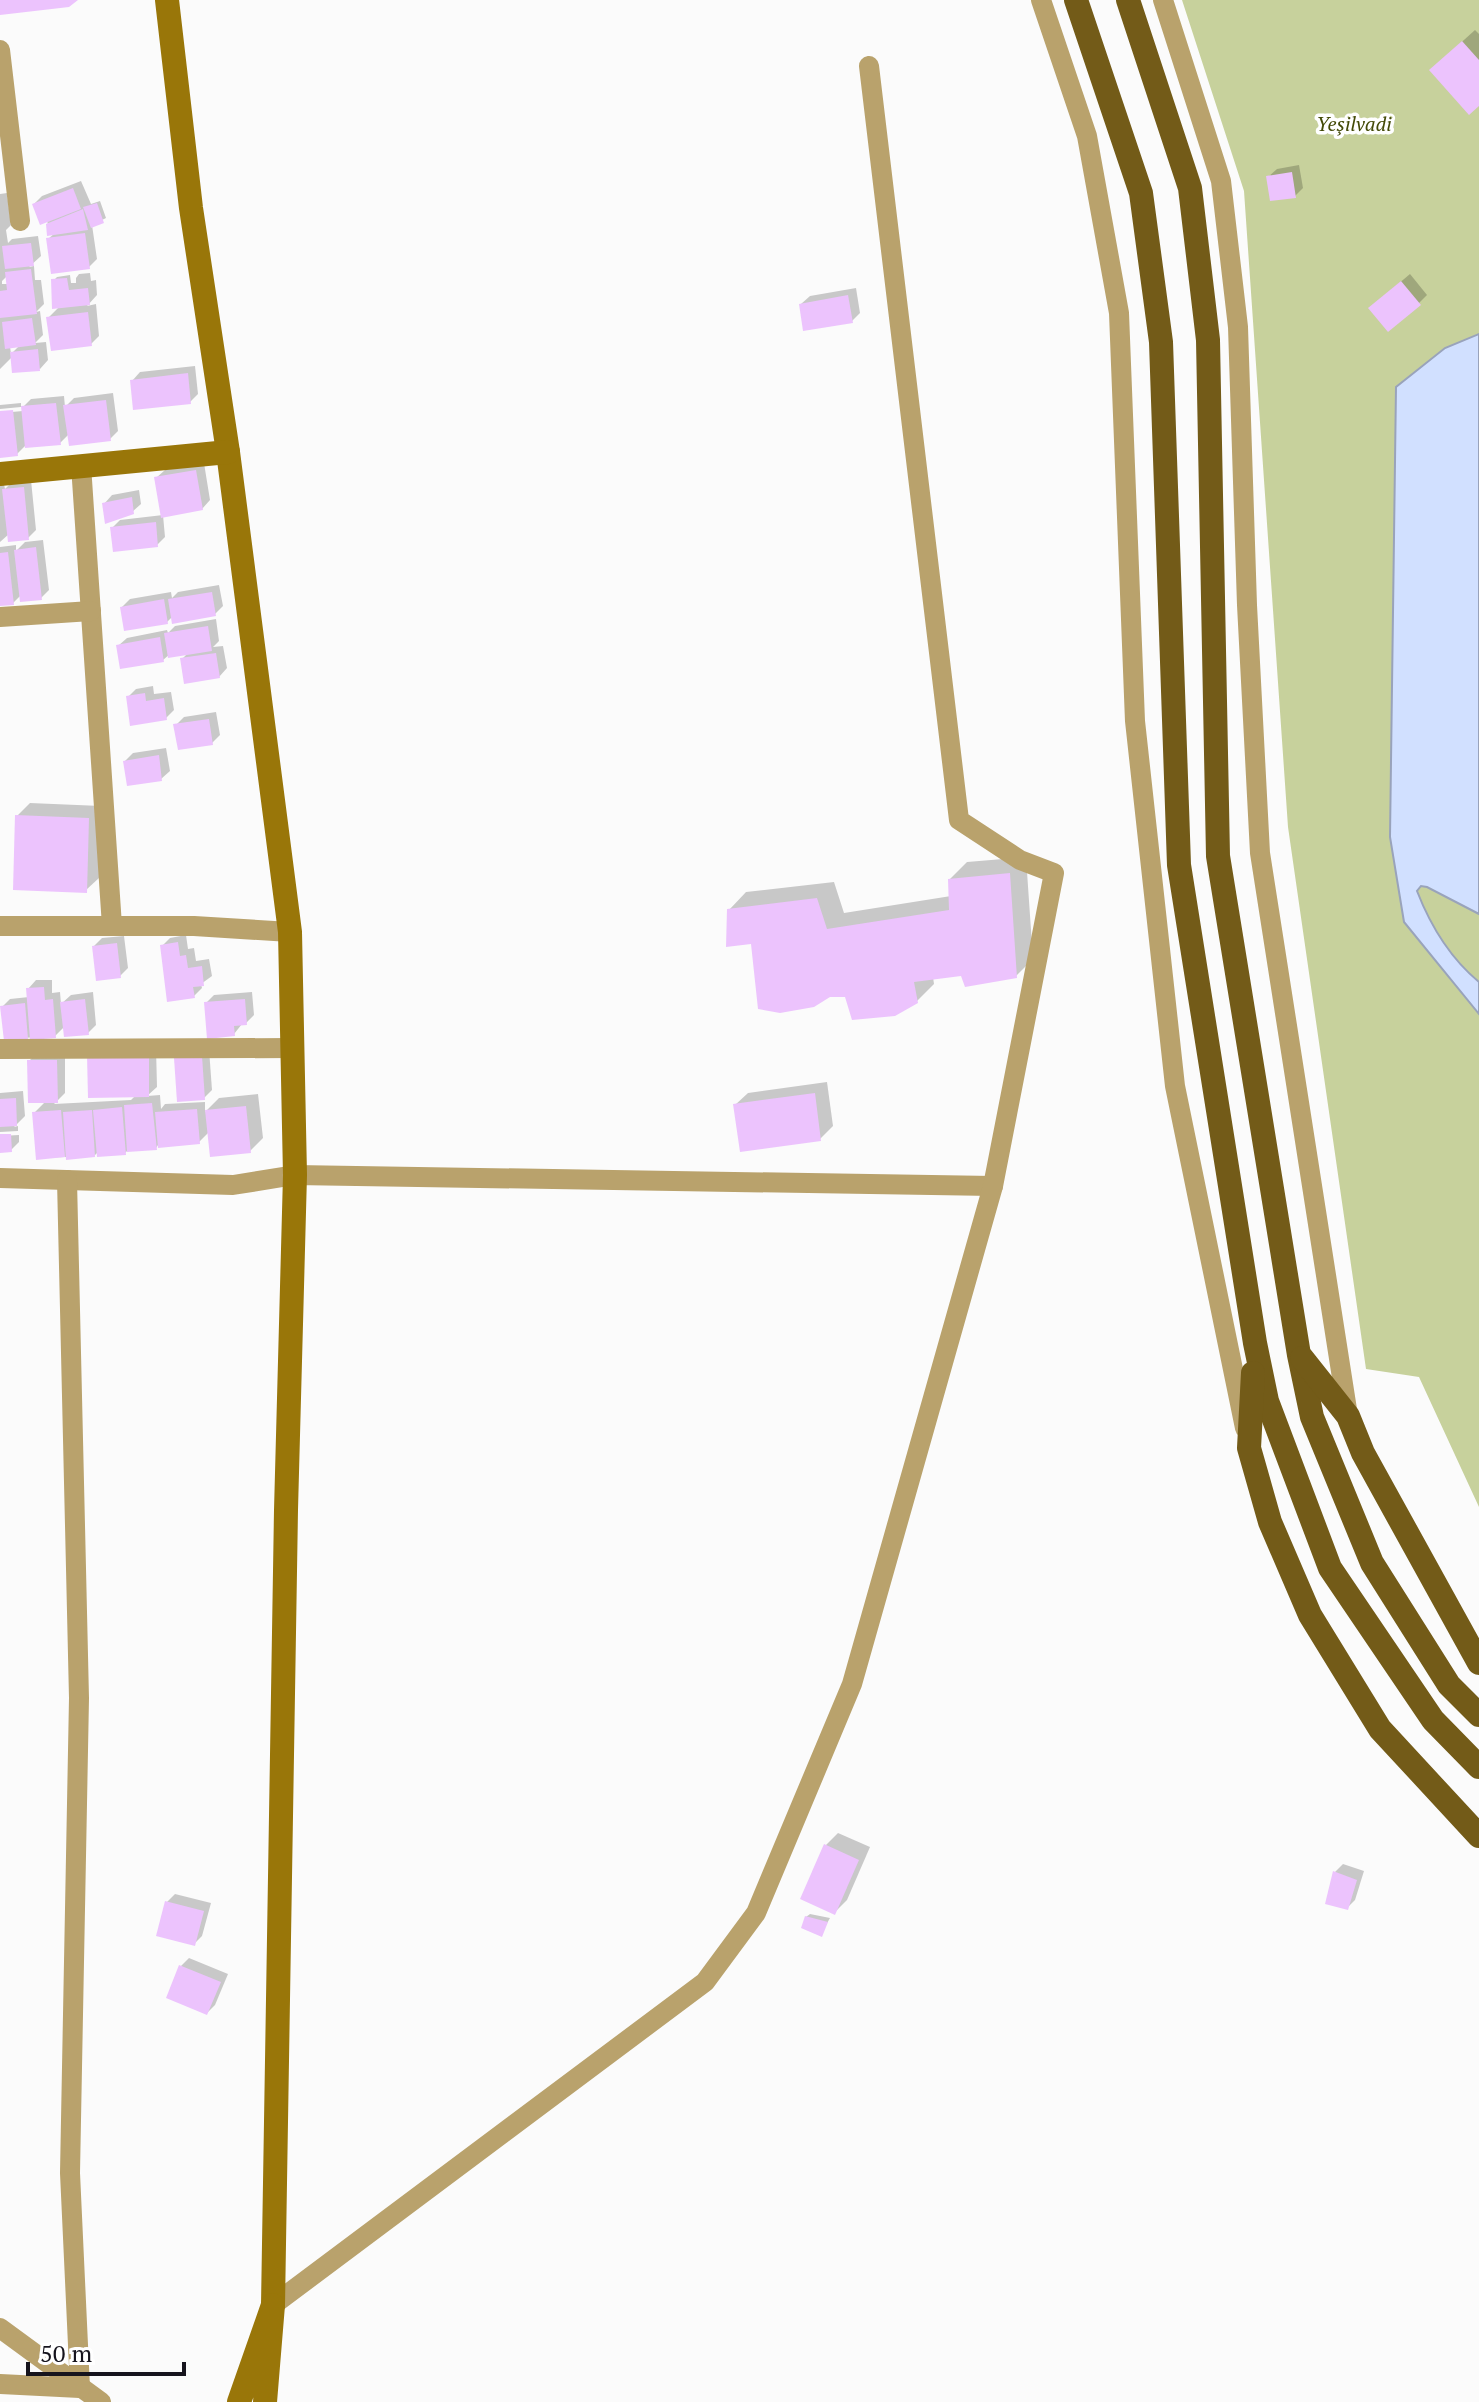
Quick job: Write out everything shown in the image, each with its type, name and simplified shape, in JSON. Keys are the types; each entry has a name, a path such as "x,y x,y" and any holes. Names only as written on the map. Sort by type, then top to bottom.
{"main road":[{"path":"1076,0 1141,193 1161,342 1179,865 1255,1343 1267,1401 1330,1568 1433,1720 1479,1767"},
{"path":"1128,0 1190,188 1208,340 1218,856 1299,1355 1312,1417 1372,1563 1449,1685 1479,1715"},
{"path":"1255,1343 1249,1448 1270,1522 1310,1615 1380,1729 1479,1836"},
{"path":"1299,1355 1348,1416 1363,1453 1479,1663"}],"street":[{"path":"167,0 191,208 228,452 290,932 295,1175 286,1510 273,2305 265,2402"},
{"path":"1041,0 1087,136 1119,313 1135,721 1175,1086 1249,1448"},
{"path":"1163,0 1221,181 1238,327 1247,605 1260,853 1348,1416"},
{"path":"0,50 20,221"},
{"path":"239,2402 273,2305 705,1982 756,1913 852,1684 993,1186 1054,873 1020,860 959,820 869,66"},
{"path":"0,474 228,452"},
{"path":"81,465 112,926"},
{"path":"0,617 91,611"},
{"path":"0,926 194,926 290,932"},
{"path":"0,1049 292,1048"},
{"path":"0,1178 233,1185 295,1175 993,1186"},
{"path":"67,1180 79,1698 70,2173 80,2388"},
{"path":"0,2328 101,2402"},
{"path":"0,2384 80,2388"}],"green space":[{"name":"Yeşilvadi","path":"1182,0 1479,0 1479,1507 1419,1377 1366,1369 1288,827 1244,191"}],"water":[{"path":"1479,334 1479,914 1427,887 1421,886 1417,891 1442,941 1479,982 1479,1014 1404,922 1390,837 1396,387 1445,348"}],"building":[{"path":"0,0 78,0 69,7 0,15"},
{"path":"1462,41 1479,60 1479,106 1469,115 1429,70"},
{"path":"1292,172 1296,198 1270,201 1266,176"},
{"path":"73,188 81,209 40,225 32,204"},
{"path":"97,203 104,223 91,228 83,207"},
{"path":"83,209 88,230 47,236 46,224"},
{"path":"85,233 90,269 51,274 46,238"},
{"path":"31,243 34,266 5,269 2,246"},
{"path":"31,269 37,314 0,318 0,291 7,290 5,272"},
{"path":"67,278 69,290 88,288 90,305 52,309 51,279"},
{"path":"1401,281 1421,305 1388,332 1368,308"},
{"path":"848,295 853,323 803,331 799,304"},
{"path":"88,312 92,346 51,351 46,317"},
{"path":"32,318 36,345 5,349 2,322"},
{"path":"38,349 40,371 12,373 10,352"},
{"path":"188,373 191,404 133,410 130,380"},
{"path":"106,400 111,441 69,446 63,405"},
{"path":"56,403 61,445 25,448 21,406"},
{"path":"13,410 18,456 0,458 0,411"},
{"path":"196,470 203,510 161,518 154,477"},
{"path":"24,487 29,540 8,542 2,489"},
{"path":"132,497 134,514 105,524 102,503"},
{"path":"156,522 158,547 113,552 110,527"},
{"path":"36,547 42,600 20,602 14,550"},
{"path":"8,552 14,605 0,606 0,553"},
{"path":"212,592 216,616 172,624 168,599"},
{"path":"164,599 168,624 124,631 120,607"},
{"path":"208,626 212,651 168,658 164,633"},
{"path":"160,637 164,662 120,669 116,645"},
{"path":"216,653 220,678 184,684 180,658"},
{"path":"145,693 146,701 164,698 167,720 130,726 126,696"},
{"path":"209,719 213,745 178,750 173,724"},
{"path":"159,755 162,781 127,786 123,761"},
{"path":"15,815 89,818 87,893 13,890"},
{"path":"1010,873 1017,978 965,987 961,976 914,982 918,1003 895,1016 852,1020 845,997 830,997 814,1007 780,1013 758,1009 751,944 726,947 727,909 817,898 827,929 949,910 948,879"},
{"path":"178,942 180,956 186,955 188,968 202,966 204,986 193,987 195,998 167,1002 160,945"},
{"path":"117,943 121,978 96,981 92,946"},
{"path":"44,987 45,1000 53,999 56,1038 30,1040 26,988"},
{"path":"85,999 89,1035 64,1037 60,1002"},
{"path":"245,999 247,1025 234,1026 235,1036 207,1039 204,1002"},
{"path":"25,1003 28,1039 4,1041 0,1006"},
{"path":"149,1054 149,1097 88,1098 87,1055"},
{"path":"202,1056 205,1100 177,1102 174,1058"},
{"path":"27,1060 57,1060 58,1103 28,1103"},
{"path":"815,1093 821,1141 740,1152 733,1104"},
{"path":"16,1098 17,1126 0,1127 0,1099"},
{"path":"152,1103 157,1150 127,1152 124,1105"},
{"path":"246,1106 251,1153 210,1157 205,1110"},
{"path":"122,1107 126,1155 97,1157 93,1110"},
{"path":"197,1109 200,1144 158,1148 155,1112"},
{"path":"61,1110 65,1157 36,1160 32,1112"},
{"path":"92,1110 95,1157 66,1160 63,1112"},
{"path":"0,1134 11,1134 12,1152 0,1153"},
{"path":"824,1844 859,1860 835,1915 800,1899"},
{"path":"1333,1871 1357,1880 1348,1910 1325,1904"},
{"path":"165,1901 204,1911 195,1946 156,1936"},
{"path":"805,1916 828,1922 822,1937 801,1928"},
{"path":"179,1965 221,1982 207,2015 166,1998"}]}
